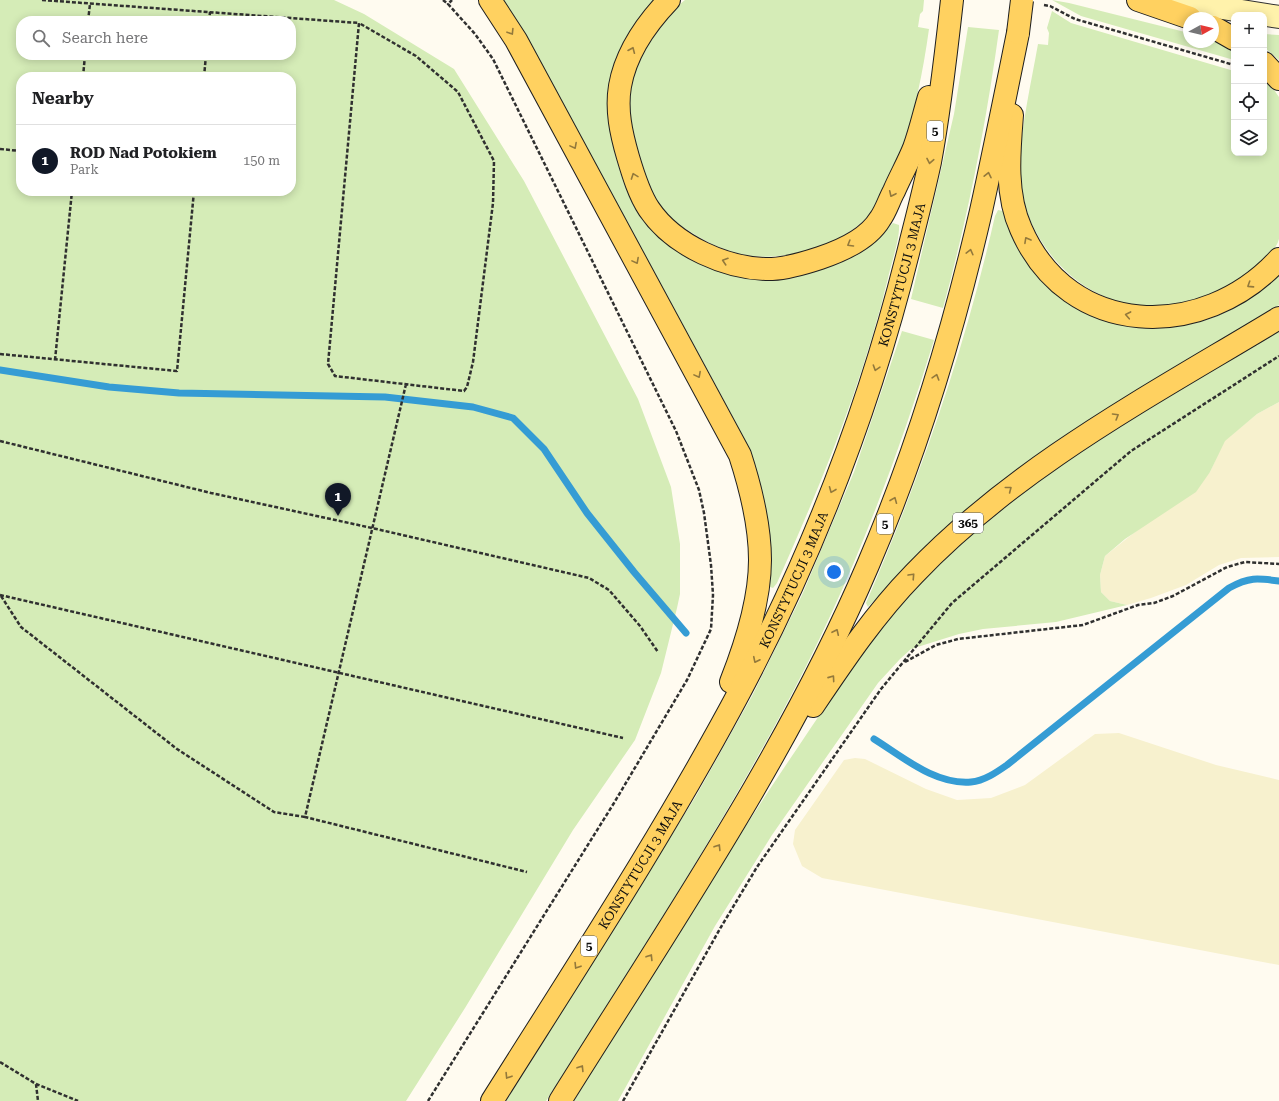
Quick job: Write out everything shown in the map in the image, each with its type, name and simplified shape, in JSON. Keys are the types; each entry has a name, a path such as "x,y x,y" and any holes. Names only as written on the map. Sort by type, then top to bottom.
{"main road":[{"path":"490,0 516,40 724,424 740,455 750,486 756,513 760,561 753,611 742,653 730,686 685,790"},
{"path":"669,0 644,29 634,46 620,85 618,103 619,118 622,136 633,172 649,209 673,233 718,259 752,268 790,267 826,256 859,239 880,220 914,148 949,25"},
{"name":"KONSTYTUCJI 3 MAJA","path":"492,1101 635,873 685,790 740,691 790,590 860,417 898,295 924,189 938,111 952,0"},
{"name":"5","path":"560,1101 738,814 807,692 862,579 896,496 919,433 950,330 980,213 1018,33 1022,0"},
{"path":"1138,0 1183,16"},
{"path":"1172,0 1279,17"},
{"path":"1219,30 1231,37"},
{"path":"1018,33 1010,162 1013,204 1028,243 1055,277 1085,299 1123,314 1142,317 1174,317 1204,310 1232,297 1258,280 1279,258"},
{"path":"1267,66 1279,79"},
{"name":"365","path":"738,814 861,636 913,574 945,544 989,504 1061,451 1279,318"}],"path":[{"path":"42,0 270,16"},
{"path":"428,1101 614,803 687,680 711,629 713,596 708,536 699,490 676,432 493,59 475,34 448,4 442,0"},
{"path":"448,4 452,0"},
{"path":"89,16 90,4"},
{"path":"1043,5 1050,6 1074,19 1231,64"},
{"path":"210,12 210,16"},
{"path":"296,18 359,22 416,56 458,92 494,161 493,202 473,362 467,386 464,391 335,376 328,364 359,22"},
{"path":"83,72 85,60"},
{"path":"204,72 206,60"},
{"path":"0,149 16,151"},
{"path":"55,360 71,196"},
{"path":"0,354 177,372 194,196"},
{"path":"624,1101 720,927 757,867 881,689 952,603 1131,451 1279,356"},
{"path":"305,817 406,384"},
{"path":"0,441 211,493 589,578 609,590 640,626 658,652"},
{"path":"902,663 936,645 958,639 1083,625 1138,605 1154,603 1173,596 1227,567 1244,562 1279,564"},
{"path":"0,596 623,738"},
{"path":"0,596 21,627 177,749 274,812 305,817 527,872"},
{"path":"0,1062 36,1084 78,1101"},
{"path":"36,1084 38,1101"}],"shaded area":[{"path":"1279,402 1279,557 1241,558 1219,565 1186,585 1151,598 1127,605 1110,601 1101,592 1100,575 1105,556 1210,472 1224,441 1257,414"},
{"path":"1119,733 1216,765 1279,780 1279,965 822,878 802,866 793,844 795,830 844,760 855,758 865,759 926,789 957,800 991,798 1025,785 1095,734"}],"green space":[{"path":"0,0 334,0 364,14 454,69 524,181 638,399 671,487 680,544 680,594 661,673 635,740 573,830 465,1008 406,1101 0,1101"},
{"path":"503,0 655,0 608,103 611,134 620,172 627,190 643,221 656,233 734,275 877,238 893,223 899,225 897,244 878,317 840,433 777,583 773,588 770,587 769,584 770,542 766,510 753,463 741,434 526,35"},
{"path":"685,0 924,0 923,11 920,14 918,27 929,29 927,45 914,109 894,183 891,191 871,214 848,233 822,246 781,256 767,257 739,254 711,244 697,236 672,219 660,206 647,179 632,130 628,109 629,88 633,74 646,45 664,20"},
{"path":"1052,0 1183,32 1183,45 1081,16"},
{"path":"1052,11 1071,23 1231,70 1231,156 1267,156 1267,80 1279,97 1279,239 1277,245 1267,257 1236,281 1198,300 1185,304 1154,307 1126,304 1100,294 1076,280 1056,261 1040,239 1027,213 1018,180 1022,133 1038,44 1048,45 1049,33 1047,28"},
{"path":"968,27 999,30 976,170 943,308 911,299 954,114"},
{"path":"1267,34 1279,35 1279,60 1267,50"},
{"path":"1219,43 1231,49 1231,59 1192,48 1219,48"},
{"path":"998,210 1003,211 1021,252 1029,265 1041,278 1054,290 1068,299 1083,308 1109,319 1135,326 1161,328 1187,325 1211,318 1235,307 1258,292 1279,274 1279,305 1103,411 1013,472 938,535 868,607 866,603 905,508 940,412 970,315 995,216"},
{"path":"1279,330 1279,402 1257,414 1225,441 1210,472 1196,492 1125,539 1105,556 1100,575 1101,592 1110,601 1127,605 1056,622 983,629 959,634 911,649 878,683 772,835 715,926 618,1101 574,1101 765,796 848,673 907,597 952,551 989,518 1068,459 1151,406"},
{"path":"902,331 934,340 919,389 885,485 846,580 803,672 752,767 695,864 546,1101 506,1101 696,796 752,696 802,595 854,472"}],"waterway":[{"path":"0,370 109,387 179,393 385,397 473,407 513,418 544,449 587,513 634,572 686,633"},
{"path":"874,739 920,768 945,779 958,782 981,780 1007,765 1229,588 1253,579 1279,581"}],"place":[{"name":"ROD Nad Potokiem","path":"338,516"}]}
